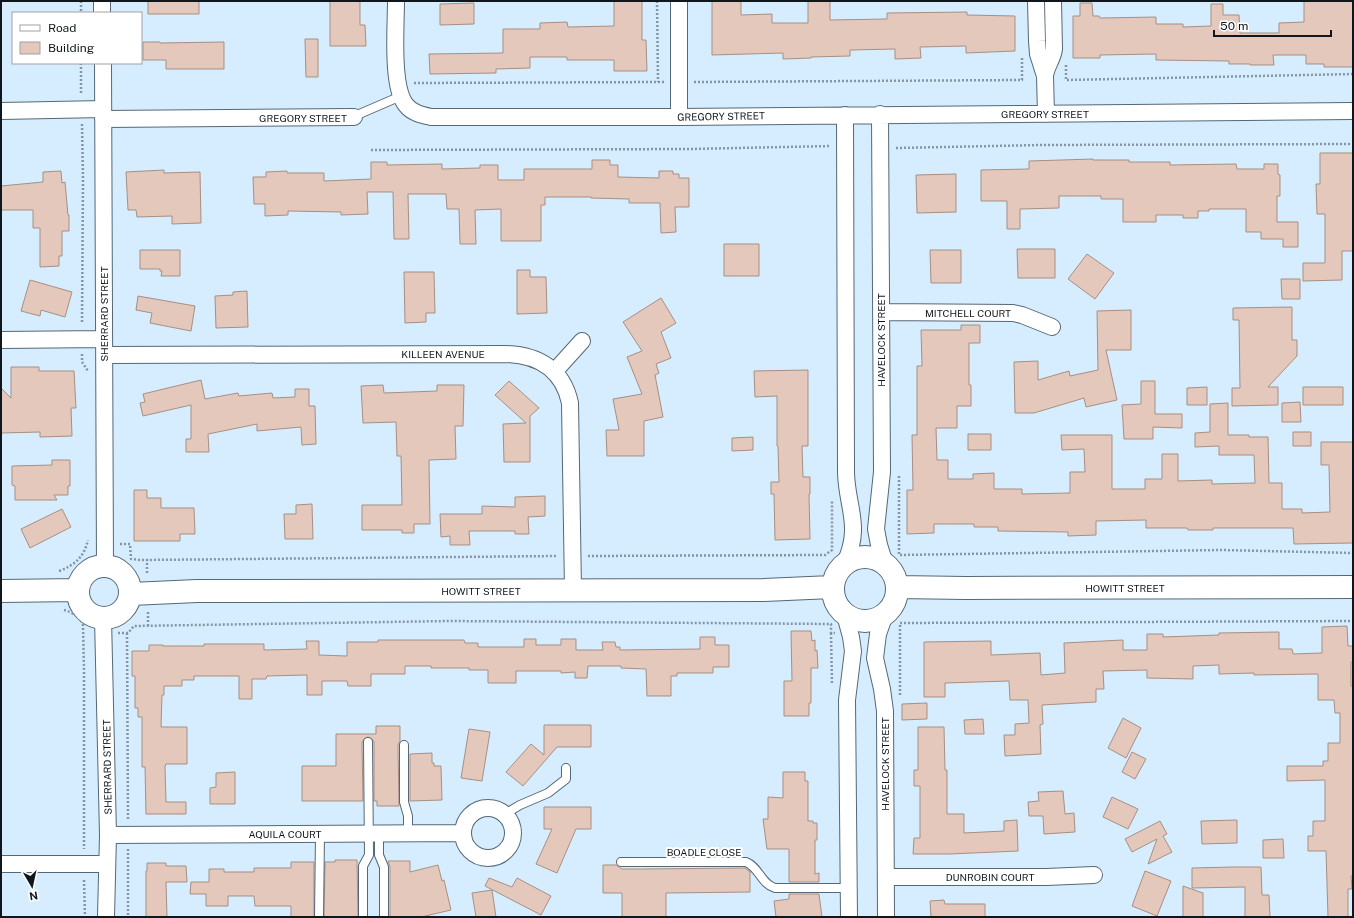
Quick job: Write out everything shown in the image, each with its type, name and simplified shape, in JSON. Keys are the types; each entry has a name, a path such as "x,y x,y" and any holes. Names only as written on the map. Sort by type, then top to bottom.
{"street":[{"path":"102,1 102,12"},
{"path":"396,1 399,90"},
{"path":"679,1 679,117"},
{"path":"1036,1 1038,49 1045,76"},
{"path":"1046,114 1045,76 1046,69 1053,55 1054,49 1053,1"},
{"name":"SHERRARD STREET","path":"103,64 105,555"},
{"name":"GREGORY STREET","path":"399,90 409,109 418,114 431,117 679,117 880,114 1353,111"},
{"name":"GREGORY STREET","path":"1,111 81,110 103,114 354,117"},
{"name":"HAVELOCK STREET","path":"880,114 882,472 876,529 878,545 892,559"},
{"path":"845,115 846,473 854,522 851,546 845,563"},
{"name":"MITCHELL COURT","path":"881,312 1012,313 1022,315 1052,327"},
{"path":"1,340 104,340"},
{"path":"554,372 582,341"},
{"name":"KILLEEN AVENUE","path":"104,356 506,354 522,355 537,360 554,372 565,386 570,403 573,590"},
{"path":"1,591 67,584 81,579 86,573 96,566 105,555 129,581 131,594 126,606 120,613 112,617 104,626 94,615 86,611 80,600 67,584"},
{"path":"848,624 855,620 865,621 893,618 897,587 892,559 877,559 863,556 854,558 845,563 837,571 834,576 832,587 834,600 848,624 853,651 847,700 848,917"},
{"name":"HOWITT STREET","path":"131,594 197,591 764,590 832,587"},
{"name":"HOWITT STREET","path":"897,587 1353,587"},
{"name":"HAVELOCK STREET","path":"886,917 885,711 875,658 878,634 893,618"},
{"name":"SHERRARD STREET","path":"104,626 108,835 106,917"},
{"path":"488,807 505,814 512,824 513,837 508,848 498,856 486,858 470,851 464,842 462,832 466,819 478,809 488,807"},
{"name":"AQUILA COURT","path":"108,835 373,834 462,832"},
{"path":"1,864 107,864"},
{"name":"DUNROBIN COURT","path":"886,877 1046,877 1094,875"}],"lane":[{"name":"GREGORY STREET","path":"354,117 399,90"},
{"path":"368,742 373,834 378,855 384,867 384,917"},
{"path":"404,745 404,802 408,816 408,833"},
{"path":"505,814 520,805 548,793 566,779 566,768"},
{"path":"319,917 320,834"},
{"path":"363,917 363,866 369,855 373,834"},
{"name":"BOADLE CLOSE","path":"621,862 746,862 752,865 767,884 775,888 848,888"}],"path":[{"path":"81,1 81,12"},
{"path":"657,1 658,82"},
{"path":"81,64 83,179 82,328"},
{"path":"1066,80 1353,74"},
{"path":"399,90 658,82 1022,80"},
{"path":"898,148 1049,145 1353,144"},
{"path":"372,150 690,149 832,146"},
{"path":"86,546 105,555 130,544 131,559 141,560 166,558 825,555"},
{"path":"892,559 1221,550 1353,553"},
{"path":"67,584 62,609 72,613 82,622 83,637 85,917"},
{"path":"893,618 1353,621"},
{"path":"128,917 127,633 134,626 458,621 831,624 831,633 848,624"},
{"path":"83,637 104,626 127,633"},
{"path":"878,634 900,636"}],"building":[{"path":"148,1 199,1 199,14 148,14"},
{"path":"330,1 360,1 360,25 365,25 366,46 330,46"},
{"path":"614,1 642,1 642,40 646,40 647,71 614,71 614,60 567,60 567,57 530,57 530,68 496,69 496,73 430,74 429,54 503,53 503,29 540,29 540,23 567,22 568,27 614,26"},
{"path":"712,1 741,1 741,15 772,14 772,23 808,23 808,1 830,1 830,20 887,19 887,13 967,12 967,15 1015,16 1015,51 966,53 966,46 920,47 921,58 895,59 895,49 850,50 850,56 783,59 783,53 712,55"},
{"path":"1304,1 1353,1 1353,67 1324,67 1324,64 1306,64 1306,55 1273,55 1274,65 1229,64 1229,61 1156,60 1156,54 1100,55 1100,58 1073,58 1073,16 1080,16 1080,3 1092,3 1093,16 1099,16 1100,18 1156,17 1156,24 1183,24 1183,27 1211,26 1211,4 1223,4 1223,15 1239,15 1240,33 1279,33 1279,23 1304,22"},
{"path":"474,3 474,24 440,25 440,4"},
{"path":"305,39 318,39 318,77 306,77"},
{"path":"143,42 224,42 224,69 166,69 166,60 143,60"},
{"path":"1320,153 1353,153 1353,251 1342,251 1342,280 1303,281 1303,263 1325,263 1325,214 1317,214 1316,184 1320,184"},
{"path":"1093,159 1129,160 1129,162 1170,162 1170,165 1236,164 1237,169 1264,169 1264,164 1278,164 1278,174 1280,175 1280,196 1277,196 1277,222 1298,222 1298,247 1283,247 1283,239 1261,239 1261,232 1246,232 1246,209 1209,209 1209,211 1198,211 1198,218 1183,218 1183,215 1156,215 1156,222 1123,222 1123,199 1101,199 1101,196 1059,196 1059,208 1020,209 1020,229 1007,229 1007,201 981,201 981,170 1029,169 1029,161"},
{"path":"592,160 610,160 610,165 618,165 618,177 659,178 659,171 673,171 673,174 679,174 679,178 689,178 689,207 675,207 676,232 661,233 660,203 629,203 629,199 545,197 545,205 541,205 541,241 501,241 501,209 475,210 476,244 460,244 459,209 447,209 446,194 408,194 409,239 394,239 393,192 367,192 368,214 341,215 341,212 288,211 288,215 265,216 265,204 254,204 253,177 266,177 266,172 287,171 287,173 324,173 324,181 371,179 371,162 387,162 387,165 442,164 442,169 480,168 480,165 498,165 498,180 524,180 524,169 592,169"},
{"path":"164,170 164,173 200,172 201,223 172,224 172,216 137,217 136,210 128,210 126,172"},
{"path":"61,171 62,183 65,182 69,215 69,231 62,231 62,256 59,256 59,266 40,267 40,228 33,228 33,210 1,210 1,186 43,182 43,172"},
{"path":"956,174 956,212 917,213 916,175"},
{"path":"724,244 759,244 759,276 724,276"},
{"path":"1017,249 1055,249 1055,278 1018,278"},
{"path":"140,250 180,250 180,276 161,276 162,271 160,271 160,269 140,269"},
{"path":"930,250 961,250 961,283 931,283"},
{"path":"1087,254 1114,273 1095,299 1068,279"},
{"path":"517,270 530,270 530,277 546,277 547,313 517,314"},
{"path":"404,272 434,272 435,313 426,313 426,322 405,323"},
{"path":"1281,279 1300,279 1300,299 1282,299"},
{"path":"30,280 72,292 65,317 41,310 40,316 21,311"},
{"path":"247,291 248,327 216,328 215,296 233,295 233,292"},
{"path":"138,296 195,306 191,331 150,323 152,313 136,310"},
{"path":"661,298 676,323 661,332 671,358 656,364 659,373 655,375 663,417 644,421 644,456 607,456 606,430 619,430 613,399 642,394 627,357 642,351 623,322"},
{"path":"1292,307 1292,340 1297,340 1297,356 1268,387 1278,387 1278,405 1232,406 1232,388 1240,388 1239,320 1233,320 1233,308"},
{"path":"1131,310 1131,350 1106,350 1117,400 1086,407 1084,398 1034,413 1015,413 1014,362 1038,361 1038,380 1069,371 1070,376 1098,370 1097,311"},
{"path":"961,325 980,325 980,343 969,343 969,385 971,385 971,406 957,406 957,428 936,428 937,460 948,460 948,479 973,479 973,474 994,473 994,489 1022,489 1022,494 1070,493 1070,472 1085,472 1084,449 1062,450 1061,435 1112,435 1112,489 1145,489 1145,479 1162,479 1162,454 1178,454 1178,481 1212,480 1212,484 1255,483 1254,455 1219,455 1219,446 1195,447 1195,433 1210,432 1210,404 1228,403 1228,435 1268,437 1269,483 1282,483 1282,509 1302,509 1302,513 1330,512 1329,465 1321,465 1321,442 1353,442 1353,543 1294,544 1293,528 1213,528 1213,530 1188,530 1187,528 1146,528 1146,520 1096,521 1096,535 1068,536 1068,532 998,531 998,527 974,527 974,524 934,524 934,533 907,534 907,490 913,490 912,435 917,435 917,366 922,366 921,330 961,330"},
{"path":"11,367 39,367 39,371 74,371 76,408 71,408 72,436 40,437 40,432 1,433 1,388 11,398"},
{"path":"808,370 808,446 802,446 803,477 810,477 810,539 775,540 774,494 771,494 771,482 779,482 777,396 755,397 754,371"},
{"path":"201,380 205,399 238,393 239,396 272,393 273,398 295,397 295,389 309,389 309,406 315,406 316,444 302,445 301,427 257,431 257,424 208,434 209,452 186,452 186,439 191,439 191,405 143,416 140,403 145,402 143,394"},
{"path":"509,381 539,408 530,416 530,462 504,462 503,424 526,423 495,395"},
{"path":"1141,381 1155,381 1155,414 1182,414 1182,428 1153,427 1153,439 1124,439 1122,405 1141,404"},
{"path":"383,385 384,393 437,391 437,385 464,385 463,426 455,426 456,459 429,460 430,524 414,524 414,533 402,533 402,530 362,530 362,505 402,505 401,456 397,456 396,422 363,423 361,386"},
{"path":"1207,387 1207,405 1187,405 1187,388"},
{"path":"1303,387 1343,387 1343,405 1303,405"},
{"path":"1300,402 1301,422 1282,422 1282,403"},
{"path":"1293,432 1311,432 1311,446 1293,446"},
{"path":"968,434 991,434 991,450 968,450"},
{"path":"753,437 753,450 732,451 732,438"},
{"path":"52,460 70,460 70,486 68,486 68,495 54,495 57,500 15,500 15,486 12,485 12,466 52,465"},
{"path":"134,490 147,490 147,498 161,498 161,508 194,508 195,534 180,534 180,541 134,541"},
{"path":"545,496 545,516 528,517 529,534 515,534 515,531 469,531 470,545 450,545 450,536 441,537 440,514 482,514 482,506 515,507 515,497"},
{"path":"312,504 313,539 285,539 284,514 296,514 296,505"},
{"path":"62,509 71,527 30,548 21,529"},
{"path":"1347,626 1348,646 1353,646 1351,686 1353,686 1353,876 1351,876 1352,889 1348,889 1348,917 1328,917 1326,851 1308,851 1308,836 1313,836 1313,821 1325,821 1325,780 1287,781 1287,766 1323,766 1323,761 1328,761 1328,743 1340,743 1340,713 1335,713 1334,700 1318,700 1318,674 1219,674 1219,665 1193,666 1193,679 1147,678 1147,670 1103,671 1104,689 1096,689 1096,702 1042,705 1043,724 1040,725 1041,754 1005,756 1004,735 1015,735 1015,724 1029,723 1028,700 1010,700 1009,681 945,683 945,697 924,697 924,642 991,641 991,655 1040,653 1041,675 1065,673 1064,643 1123,640 1123,650 1147,650 1147,634 1163,634 1163,637 1219,635 1219,633 1279,632 1279,649 1292,649 1293,654 1322,653 1322,627"},
{"path":"791,631 811,631 812,641 815,640 818,668 811,668 811,703 809,703 809,716 784,716 784,681 792,681"},
{"path":"700,637 715,637 715,645 729,645 729,667 713,667 713,673 677,673 677,676 671,676 671,696 647,696 646,669 621,668 621,666 588,666 587,678 575,678 575,672 561,673 561,671 516,671 516,683 488,683 488,670 469,670 469,668 431,668 431,666 405,666 405,674 371,674 371,686 348,686 347,681 322,681 322,695 307,695 307,675 267,676 266,679 252,679 252,699 239,699 239,676 194,676 194,680 182,680 182,686 164,686 164,695 162,695 161,727 187,727 187,764 166,764 165,767 166,802 186,802 186,814 146,814 145,767 142,767 142,717 138,717 138,708 135,708 135,676 132,676 132,651 149,651 149,645 204,646 204,644 264,644 264,650 307,649 306,641 319,641 319,655 347,656 347,642 378,642 378,640 464,640 465,643 478,643 478,647 524,647 524,639 536,639 536,645 561,645 561,639 576,639 576,650 603,650 602,642 615,642 616,647 620,647 620,650 700,649"},
{"path":"927,703 927,719 902,720 902,704"},
{"path":"1123,718 1141,728 1126,758 1108,748"},
{"path":"983,719 984,734 965,734 964,720"},
{"path":"544,725 591,725 591,747 557,747 523,786 506,772 531,744 544,755"},
{"path":"376,726 400,726 400,741 398,745 399,806 377,806 377,801 374,801 374,742 368,737 362,742 363,801 302,801 302,766 336,766 336,734 376,734"},
{"path":"918,727 944,727 945,770 947,770 947,814 964,814 964,833 1004,831 1004,821 1017,820 1018,851 913,854 914,838 920,838 920,786 914,786 914,770 918,770"},
{"path":"469,729 490,732 482,781 461,778"},
{"path":"1132,752 1146,759 1135,779 1122,772"},
{"path":"432,753 432,763 434,763 434,766 441,766 442,800 410,801 410,754"},
{"path":"235,772 235,804 210,804 210,788 216,787 216,773"},
{"path":"783,772 805,772 805,781 808,781 808,821 817,823 817,840 815,840 815,874 819,873 819,882 789,882 789,849 767,849 763,819 768,819 768,797 783,798"},
{"path":"1063,791 1065,814 1074,813 1075,832 1044,834 1043,816 1029,816 1028,802 1039,801 1038,792"},
{"path":"1112,797 1138,809 1128,829 1103,817"},
{"path":"544,807 591,807 591,829 576,829 557,873 536,864 552,829 544,829"},
{"path":"1237,820 1237,843 1202,844 1201,821"},
{"path":"1160,821 1167,834 1163,836 1172,852 1148,864 1157,839 1132,852 1125,839"},
{"path":"1283,839 1284,858 1263,858 1263,840"},
{"path":"335,860 357,860 358,917 324,917 325,862 335,862"},
{"path":"388,861 410,861 410,872 438,865 442,881 444,880 451,910 421,917 390,917 390,867"},
{"path":"291,862 314,862 314,917 291,917 291,906 255,906 254,896 228,896 228,906 206,906 206,894 190,894 191,882 209,882 209,869 224,869 224,872 254,872 254,868 291,868"},
{"path":"147,863 166,863 166,866 186,866 187,882 166,882 167,917 146,917"},
{"path":"603,865 616,865 622,869 745,868 750,872 750,892 666,893 666,917 622,917 622,893 603,893"},
{"path":"1261,867 1262,895 1269,895 1270,917 1245,917 1245,887 1192,888 1192,868"},
{"path":"1145,871 1171,881 1157,916 1132,906"},
{"path":"489,878 512,887 517,878 551,896 541,915 485,886"},
{"path":"1183,886 1203,893 1203,917 1183,917"},
{"path":"492,890 496,917 476,917 472,893"},
{"path":"789,894 819,894 822,917 776,917 774,901 789,899"},
{"path":"944,900 945,904 985,904 985,917 931,917 930,901"}]}
